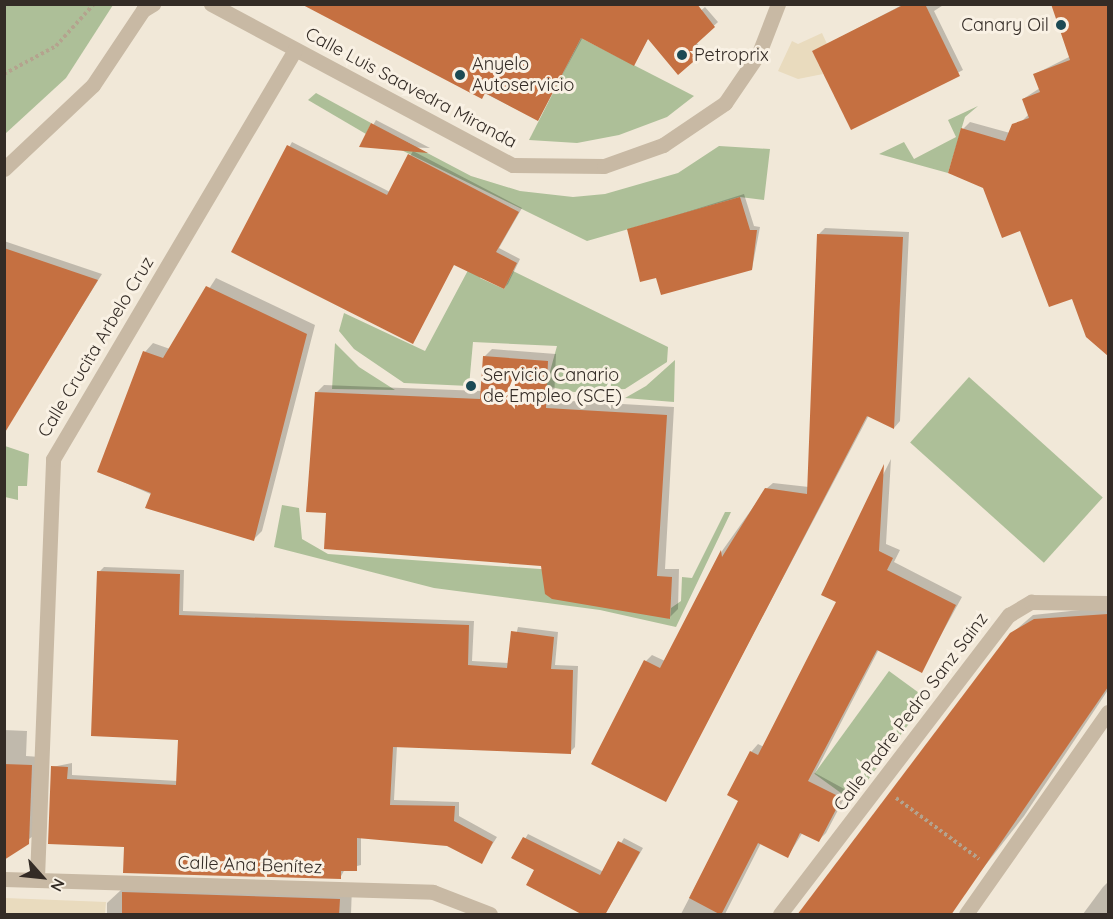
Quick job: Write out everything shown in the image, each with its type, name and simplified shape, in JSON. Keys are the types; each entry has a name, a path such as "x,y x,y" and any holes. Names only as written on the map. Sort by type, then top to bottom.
{"street":[{"path":"4,169 93,84 143,10 153,4"},
{"name":"Calle Luis Saavedra Miranda","path":"211,4 513,165 603,166 663,145 724,103 759,53 778,4"},
{"name":"Calle Crucita Arbelo Cruz","path":"37,878 53,459 295,50"},
{"name":"Calle Padre Pedro Sanz Sainz","path":"780,915 880,787 1009,615 1031,602 1108,603"},
{"path":"966,915 999,873 1108,712"},
{"name":"Calle Ana Benítez","path":"4,879 37,878 433,892 486,914"}],"path":[{"path":"4,74 56,46 94,4"},
{"path":"880,787 999,873"}],"green space":[{"path":"4,5 113,5 66,78 5,134"},
{"path":"581,38 694,96 667,117 619,135 577,143 529,140"},
{"path":"316,93 371,123 366,134 308,100"},
{"path":"978,106 965,117 948,173 879,154 904,142 914,159 956,137 948,120"},
{"path":"395,136 471,176 520,191 573,197 605,194 678,173 719,146 770,149 764,200 740,197 587,241 391,145"},
{"path":"482,244 480,278 504,289 513,271 668,347 667,362 625,389 574,392 546,386 557,346 473,342 469,386 404,383 354,349 339,331 344,313 425,351"},
{"path":"335,343 359,367 395,390 332,389"},
{"path":"675,360 674,402 625,398 646,386"},
{"path":"969,377 1103,497 1044,563 910,442"},
{"path":"5,446 29,454 27,486 18,486 18,500 5,497"},
{"path":"282,505 299,508 302,539 328,554 554,570 670,619 671,608 681,601 682,577 692,578 725,512 731,512 676,627 600,610 434,588 274,547"},
{"path":"889,671 927,699 852,801 814,774"}],"shaded area":[{"path":"822,33 827,44 812,51 823,74 798,79 778,71 792,41 798,44"},
{"path":"5,898 106,902 105,914 5,914"}],"building":[{"path":"301,4 697,4 715,27 693,47 700,56 678,75 648,39 634,66 581,38 538,121 485,93 482,99"},
{"path":"905,4 925,4 960,76 851,130 812,51"},
{"path":"1051,4 1108,4 1108,356 1086,337 1072,299 1049,307 1020,231 1002,238 983,188 948,173 961,128 1005,141 1012,124 1029,118 1022,99 1040,92 1033,74 1070,60"},
{"path":"371,123 428,153 359,147"},
{"path":"287,145 387,195 408,154 519,212 496,252 517,263 504,289 454,265 413,344 231,252"},
{"path":"740,197 750,230 757,230 752,270 661,295 656,278 640,282 627,229"},
{"path":"817,234 903,237 894,429 867,416 666,802 591,764 644,660 660,668 721,550 722,557 765,488 807,494"},
{"path":"4,248 98,280 4,434"},
{"path":"206,286 307,334 254,541 145,508 151,493 97,472 143,351 163,358"},
{"path":"483,356 548,361 546,408 667,415 657,576 672,577 670,619 552,599 545,594 541,566 324,549 326,513 306,512 315,392 480,399"},
{"path":"884,464 879,551 893,558 887,570 956,605 922,673 877,650 808,781 842,798 819,842 800,833 788,858 758,843 721,915 689,898 738,801 727,795 750,751 758,755 836,602 821,595"},
{"path":"97,571 180,574 179,615 469,625 468,665 507,668 511,631 554,637 551,669 573,670 571,754 393,747 390,805 455,806 454,821 493,842 482,864 447,846 357,838 357,871 341,871 341,879 123,873 124,847 48,844 51,766 68,767 67,779 176,785 178,740 91,736"},
{"path":"1108,614 1108,687 951,915 797,915 1010,633 1034,619"},
{"path":"4,764 32,765 29,844 4,860"},
{"path":"523,837 600,875 618,841 640,852 605,915 583,915 526,885 534,870 511,858"},
{"path":"122,892 340,899 339,915 122,915"}],"place":[{"name":"Canary Oil","path":"1061,25"},
{"name":"Petroprix","path":"682,55"},
{"name":"Anyelo Autoservicio","path":"460,75"},
{"name":"Servicio Canario de Empleo (SCE)","path":"471,386"}]}
